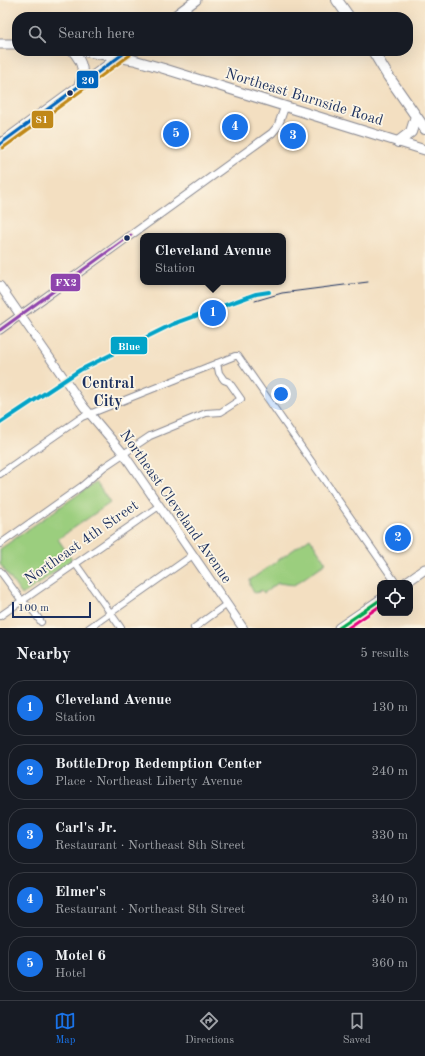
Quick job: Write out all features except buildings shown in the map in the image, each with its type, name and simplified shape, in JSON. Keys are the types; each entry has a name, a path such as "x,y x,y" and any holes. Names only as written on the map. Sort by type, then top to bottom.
{"highway":[{"path":"337,0 345,12"},
{"path":"376,56 425,129"},
{"path":"398,142 411,132 416,116"}],"main road":[{"path":"180,12 196,0"},
{"path":"0,44 12,44"},
{"path":"77,56 80,60 83,72 78,87"},
{"name":"Northeast Burnside Road","path":"108,56 162,68 425,150"},
{"path":"0,144 121,56"},
{"name":"Northeast Cleveland Avenue","path":"0,286 89,414 123,454 243,628"},
{"path":"409,580 425,569"},
{"path":"339,628 377,602"}],"street":[{"path":"0,330 272,133 278,126 285,106"},
{"path":"0,474 82,417 238,356 394,580"},
{"path":"0,544 82,486 104,467 158,432 206,413 221,412 241,399 229,382 224,380 219,373 217,363"},
{"name":"Northeast 4th Street","path":"0,616 159,506"},
{"path":"89,628 193,555"},
{"path":"76,563 121,628"},
{"path":"0,571 22,601 34,612 40,622"},
{"path":"194,628 227,604"}],"green space":[{"path":"96,482 110,503 58,539 72,560 22,595 0,564 0,549"},
{"path":"310,538 326,563 294,585 278,583 264,593 261,590 254,593 250,585 250,580"}],"tram line":[{"path":"255,301 282,293 368,282"}],"transit line":[{"name":"20","path":"0,144 120,56"},
{"name":"81","path":"3,148 129,56"},
{"name":"FX2","path":"0,330 131,235"},
{"name":"Blue","path":"0,423 80,370 173,324 256,294 269,292"},
{"path":"339,628 377,602"},
{"path":"348,628 377,608"}],"place":[{"name":"Elmer's","path":"235,127"},
{"name":"Motel 6","path":"176,134"},
{"name":"Carl's Jr.","path":"293,136"},
{"name":"Cleveland Avenue","path":"213,313"},
{"name":"BottleDrop Redemption Center","path":"398,538"}],"district":[{"name":"Central City","path":"108,393"}]}
